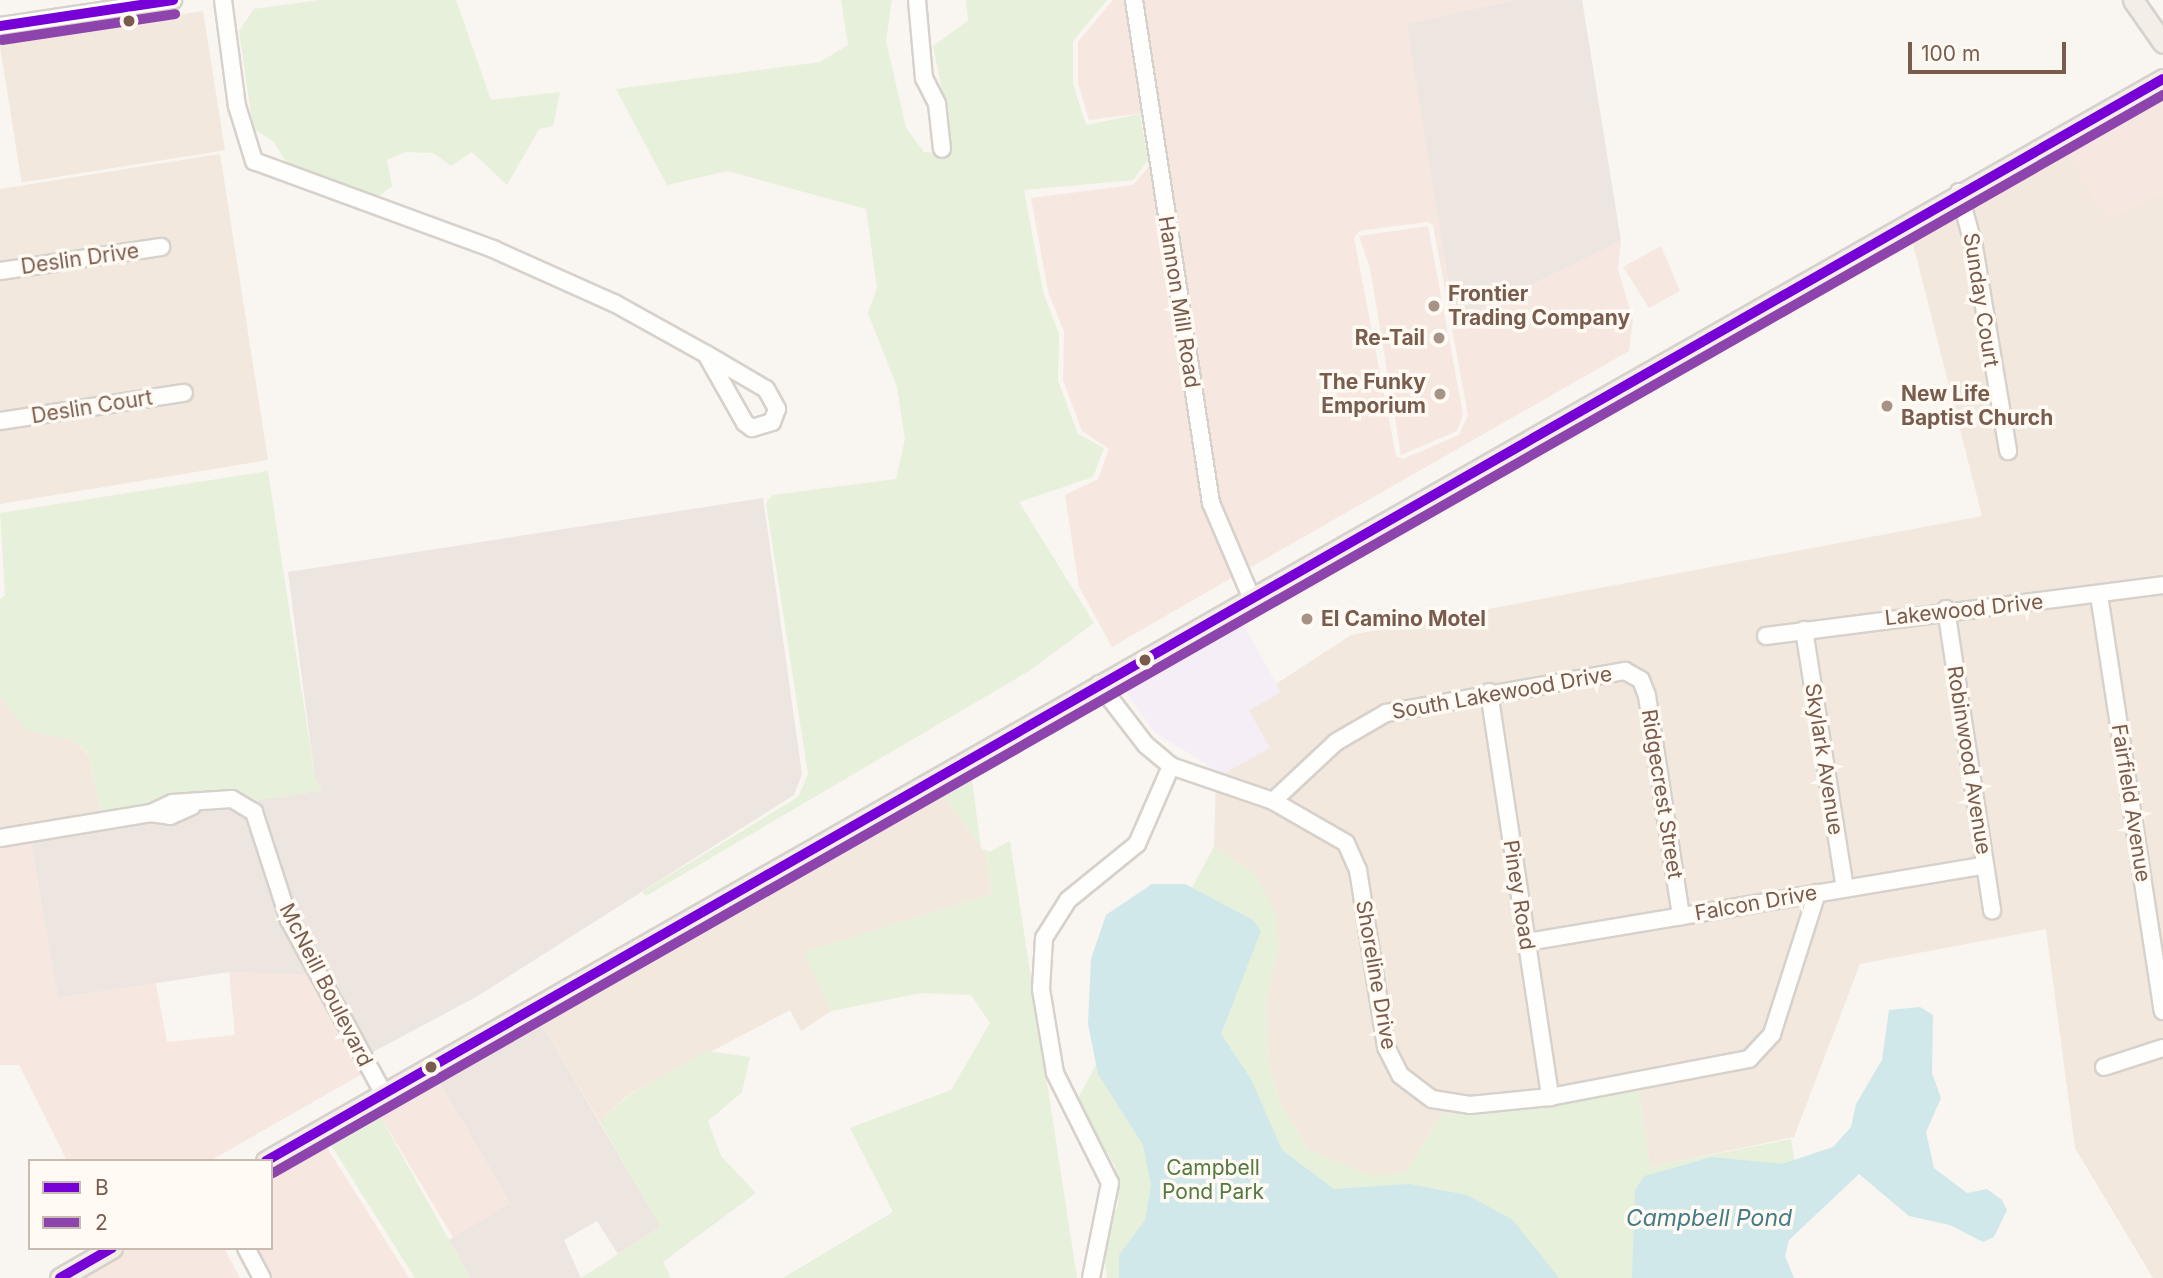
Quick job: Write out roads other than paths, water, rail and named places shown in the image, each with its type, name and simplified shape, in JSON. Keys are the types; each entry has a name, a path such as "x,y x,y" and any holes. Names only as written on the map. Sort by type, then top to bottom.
{"main road":[{"path":"2133,0 2163,43"},
{"path":"270,1159 1959,192 2163,79"},
{"path":"60,1278 109,1250"}],"street":[{"path":"0,26 173,0"},
{"path":"223,0 239,117 254,161 493,249 614,303 706,355 775,397 772,422 752,428 745,423 706,355"},
{"path":"917,0 924,78 937,104 942,149"},
{"name":"Hannon Mill Road","path":"1134,0 1211,503 1251,597"},
{"name":"Sunday Court","path":"1959,192 1975,247 2008,451"},
{"name":"Deslin Drive","path":"0,271 161,247"},
{"name":"Deslin Court","path":"0,421 184,393"},
{"name":"Lakewood Drive","path":"1766,636 1946,609 2099,595 2163,585"},
{"name":"Fairfield Avenue","path":"2099,595 2163,1011"},
{"name":"Robinwood Avenue","path":"1946,609 1992,911"},
{"name":"Skylark Avenue","path":"1804,629 1845,888"},
{"name":"South Lakewood Drive","path":"1273,802 1370,719 1489,692 1609,671 1636,676"},
{"name":"Ridgecrest Street","path":"1636,676 1647,696 1681,916"},
{"name":"Shoreline Drive","path":"1099,684 1146,744 1171,766 1273,802 1332,831 1351,851 1384,1037 1409,1085 1457,1105 1550,1097 1749,1059 1772,1034 1817,893"},
{"name":"Piney Road","path":"1489,692 1550,1097"},
{"path":"1091,1278 1110,1183 1055,1073 1041,989 1044,938 1068,900 1137,844 1171,766"},
{"name":"McNeill Boulevard","path":"0,838 151,813 172,803 198,804 232,799 254,812 289,920 384,1094"},
{"name":"Falcon Drive","path":"1527,942 1985,865"},
{"path":"2104,1067 2163,1048"},
{"path":"247,1250 262,1278"}],"water":[{"path":"1152,884 1185,884 1253,920 1261,931 1221,1034 1251,1079 1282,1150 1334,1189 1409,1184 1467,1195 1513,1220 1559,1278 1119,1278 1119,1255 1145,1220 1151,1186 1143,1145 1098,1074 1088,1024 1091,959 1106,915"},
{"name":"Campbell Pond","path":"1920,1007 1933,1015 1932,1073 1941,1098 1926,1132 1934,1168 1967,1193 1987,1189 2002,1200 2007,1210 1994,1237 1983,1242 1950,1225 1909,1216 1859,1174 1789,1240 1785,1256 1794,1278 1632,1278 1635,1190 1644,1176 1712,1157 1782,1164 1833,1147 1851,1127 1856,1104 1882,1060 1889,1010"}],"place":[{"name":"Frontier Trading Company","path":"1434,306"},
{"name":"Re-Tail","path":"1439,338"},
{"name":"The Funky Emporium","path":"1440,394"},
{"name":"New Life Baptist Church","path":"1887,406"},
{"name":"El Camino Motel","path":"1307,619"}],"park label":[{"name":"Campbell Pond Park","path":"1213,1180"}]}
